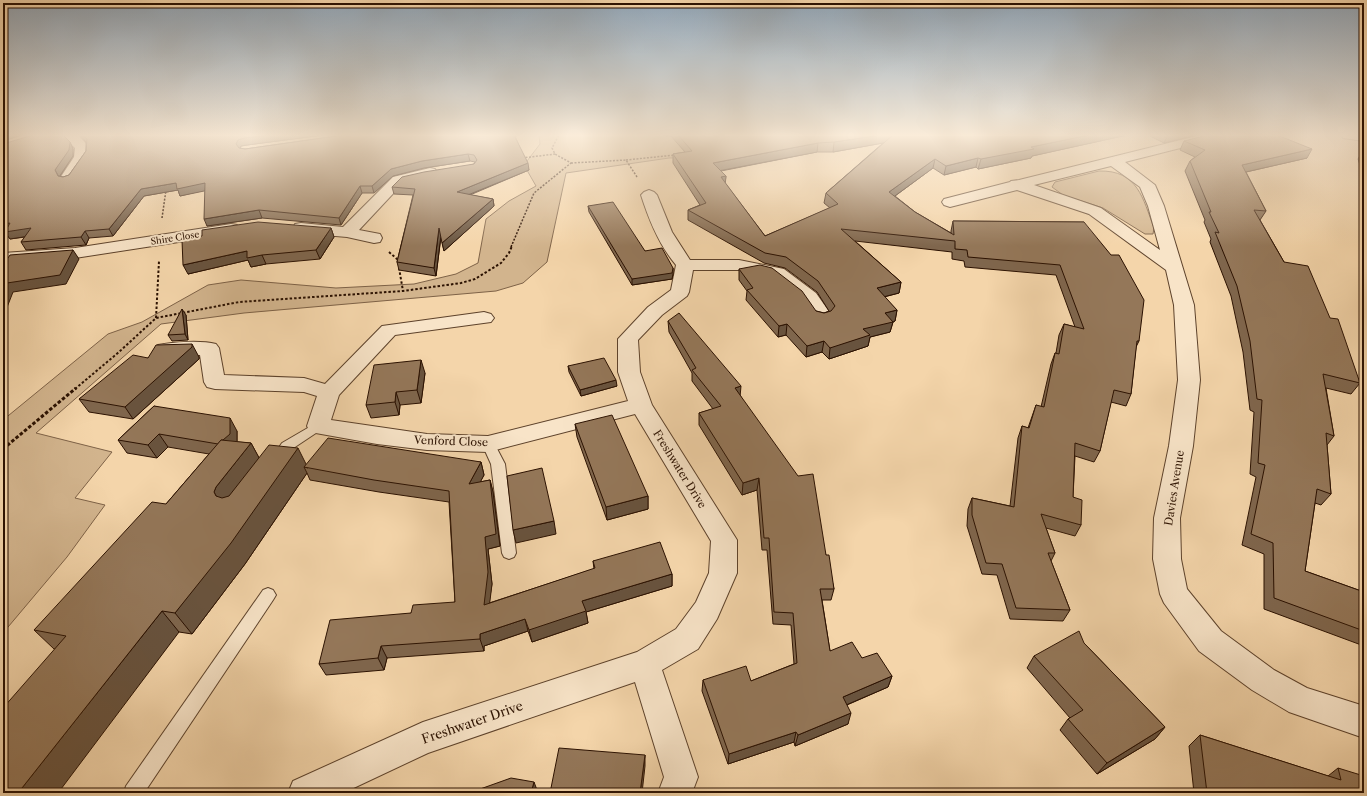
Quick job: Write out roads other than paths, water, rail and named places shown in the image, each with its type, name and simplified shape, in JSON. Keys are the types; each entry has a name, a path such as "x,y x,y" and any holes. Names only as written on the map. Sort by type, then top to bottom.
{"street":[{"path":"67,178 71,172"},
{"path":"347,232 398,180 433,172"},
{"path":"950,202 1067,172"},
{"name":"Davies Avenue","path":"1129,172 1147,185 1156,206 1184,305 1189,380 1181,446 1167,518 1168,559 1174,594 1210,641 1263,680 1300,701 1364,722"},
{"path":"1016,184 1095,211 1174,268"},
{"path":"649,195 658,221 677,256 685,265 739,265 778,274 809,297 822,316"},
{"name":"Shire Close","path":"3,258 75,253 247,227"},
{"path":"288,227 347,232 374,238"},
{"name":"Freshwater Drive","path":"305,793 423,738 645,664 687,639 707,610 723,573 724,540 641,405 629,372 628,339 655,311 680,292 685,265"},
{"path":"318,426 329,392 389,330 484,318"},
{"path":"165,350 209,348 214,382 304,385 329,392"},
{"name":"Venford Close","path":"318,426 377,436 427,442 488,444 641,405"},
{"path":"645,664 681,777 675,793"}],"lane":[{"path":"268,470 287,446 318,426"},
{"path":"488,444 498,464 509,553"},
{"path":"133,793 268,595"}]}
